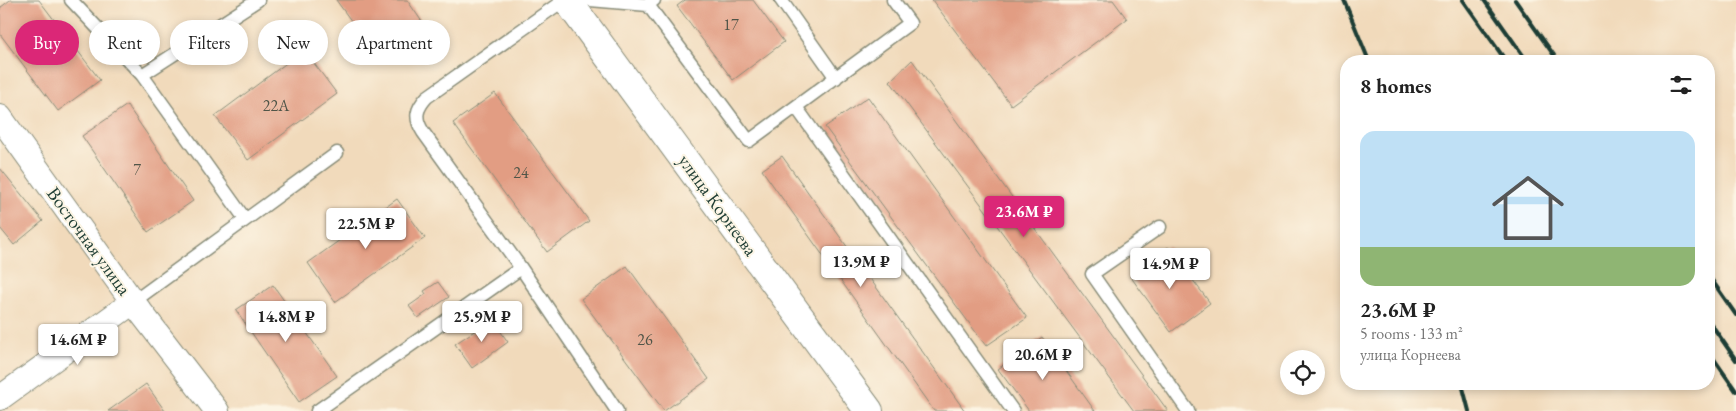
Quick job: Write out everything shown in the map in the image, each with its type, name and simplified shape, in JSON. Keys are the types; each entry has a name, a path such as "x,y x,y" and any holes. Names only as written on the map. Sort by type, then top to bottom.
{"street":[{"name":"улица Корнеева","path":"568,0 869,411"},
{"name":"Восточная улица","path":"0,117 134,302 217,411"},
{"path":"0,398 134,302"}],"lane":[{"path":"71,0 142,75 245,219"},
{"path":"142,75 258,0"},
{"path":"564,0 427,97 417,112 418,123 521,268 618,411"},
{"path":"590,0 651,2 749,141 910,24 893,0"},
{"path":"781,0 836,78"},
{"path":"796,107 1013,411"},
{"path":"134,302 336,154"},
{"path":"1160,226 1092,274 1188,411"},
{"path":"317,411 521,268"}],"building":[{"path":"10,0 39,0 54,20 15,20 15,54 0,34 0,8"},
{"path":"336,0 407,0 421,20 351,20"},
{"path":"685,0 753,0 784,42 733,80 677,6"},
{"path":"932,0 1113,0 1127,19 1011,105"},
{"path":"79,52 100,80 58,111 23,65 79,65"},
{"path":"912,60 1168,411 1134,411 890,81"},
{"path":"284,65 315,65 337,94 248,160 215,116"},
{"path":"495,93 589,221 547,252 453,123"},
{"path":"868,97 1027,318 986,346 825,127"},
{"path":"127,105 193,201 148,232 82,136"},
{"path":"782,156 965,411 934,411 762,170"},
{"path":"0,168 43,221 14,245 0,228"},
{"path":"397,199 425,238 335,302 308,263"},
{"path":"1168,247 1210,303 1171,332 1130,276"},
{"path":"627,266 709,379 664,411 581,299"},
{"path":"438,282 449,297 418,318 409,306 426,294 424,291"},
{"path":"273,285 337,376 299,402 236,310"},
{"path":"492,319 508,342 472,368 455,344"},
{"path":"1042,337 1095,411 1029,411 998,369"},
{"path":"146,384 165,411 108,411"}],"railway":[{"path":"1344,0 1367,55"},
{"path":"1463,0 1502,55"},
{"path":"1484,0 1523,55"},
{"path":"1515,0 1554,55"},
{"path":"1715,285 1736,315"},
{"path":"1715,330 1736,360"},
{"path":"1715,361 1736,391"},
{"path":"1464,390 1469,411"}]}
